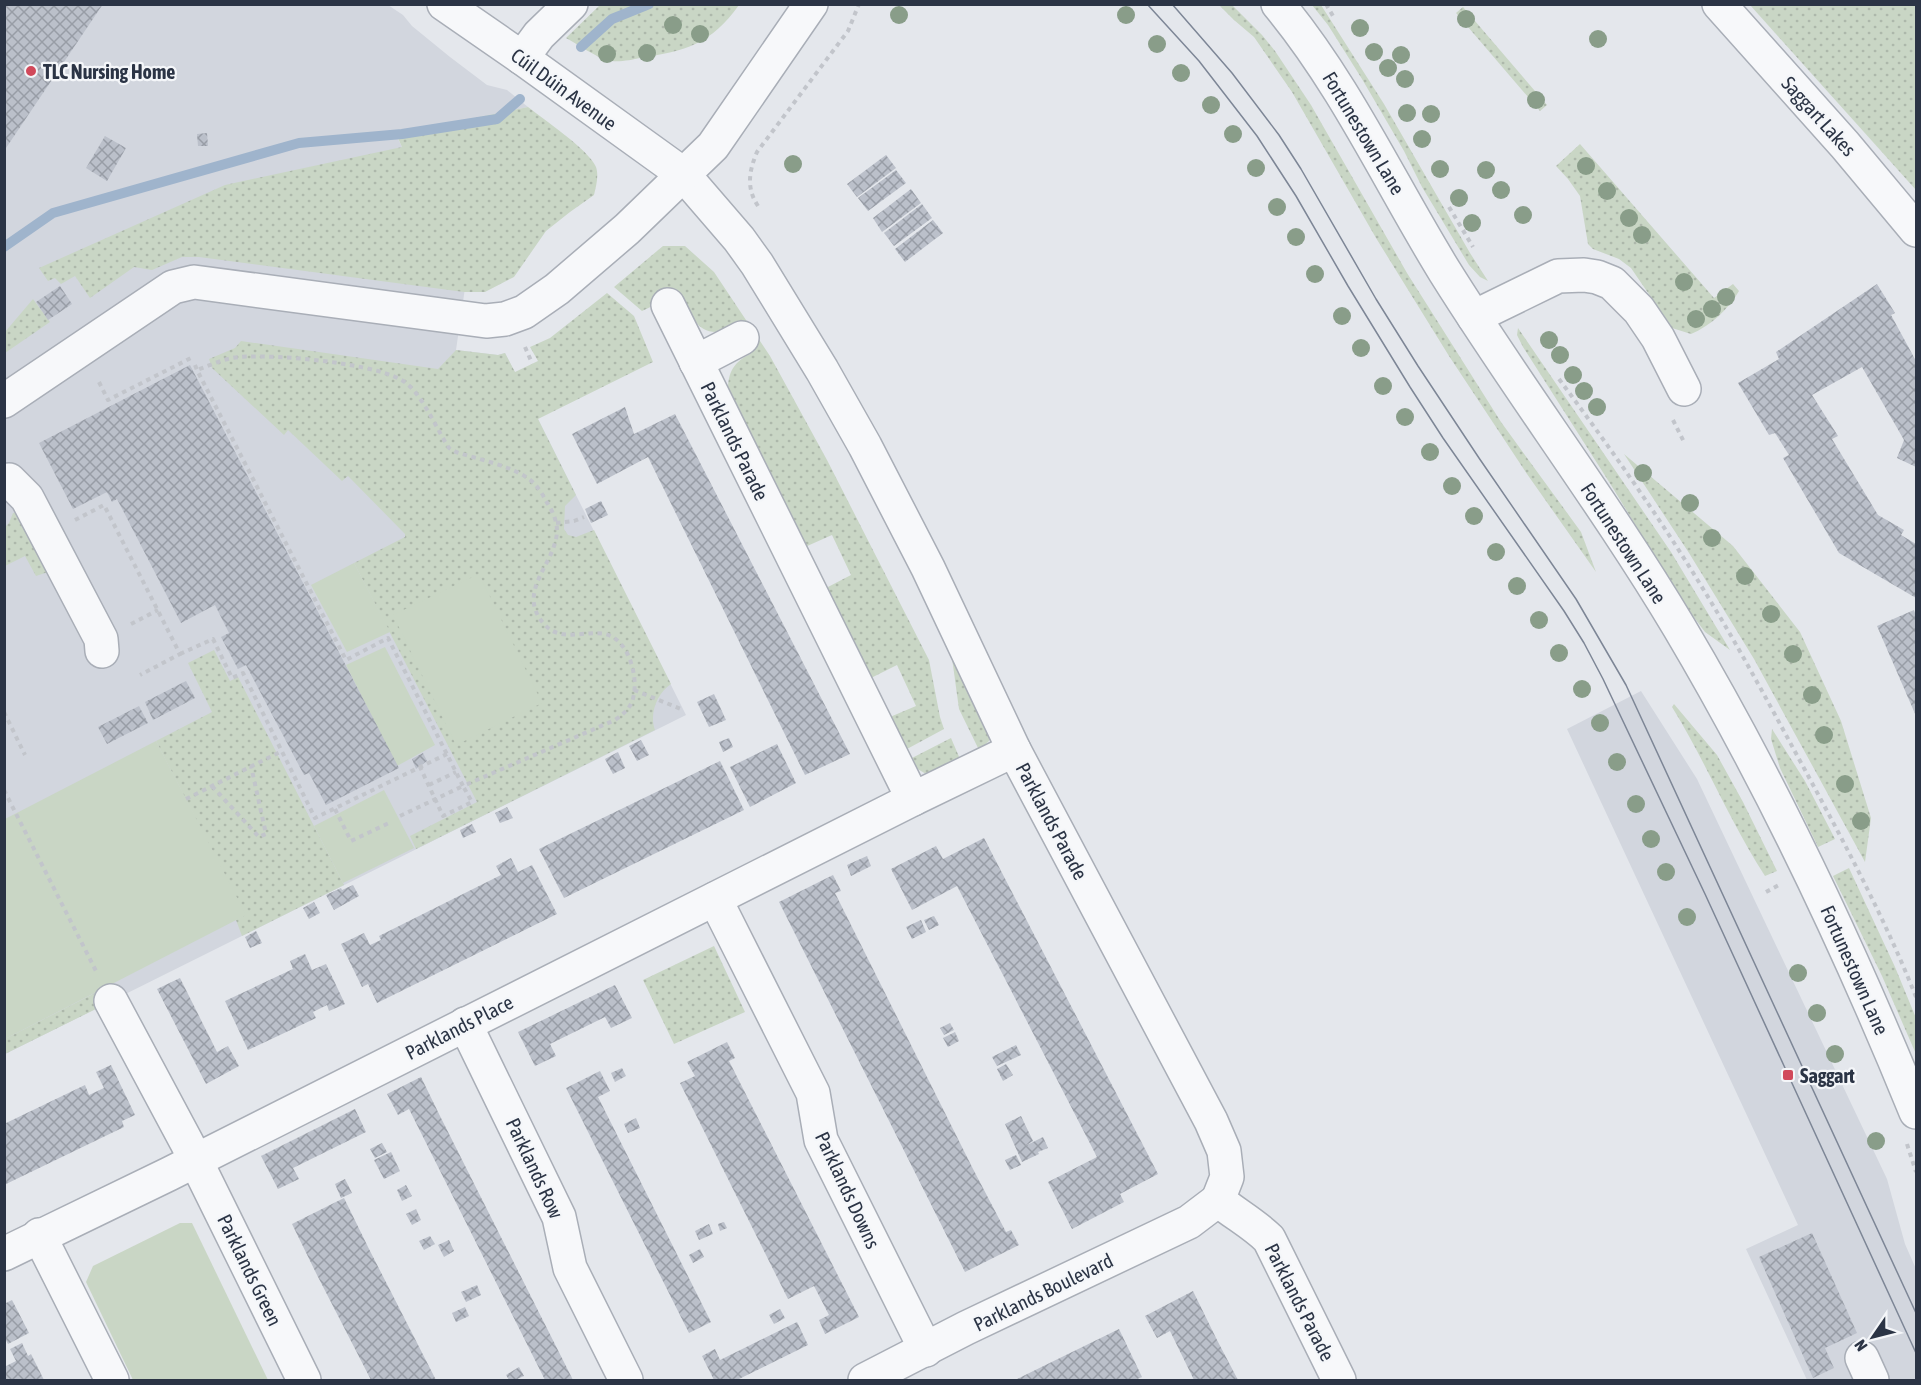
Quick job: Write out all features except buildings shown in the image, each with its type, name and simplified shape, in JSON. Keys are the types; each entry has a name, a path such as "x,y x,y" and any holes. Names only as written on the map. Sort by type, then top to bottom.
{"street":[{"name":"Cúil Dúin Avenue","path":"444,4 683,174 739,239 757,264 822,370 865,446 928,568 1014,750"},
{"path":"522,58 539,35 571,4"},
{"path":"4,401 173,287 194,282 460,319 486,321 505,319 524,312 557,289 627,229 719,138 811,4"},
{"name":"Fortunestown Lane","path":"1278,4 1301,32 1328,72 1445,272 1613,523 1677,624 1720,698 1810,869 1843,941 1911,1125"},
{"name":"Saggart Lakes","path":"1719,4 1845,145 1917,230"},
{"path":"1474,317 1558,276 1584,275 1612,283 1639,310 1658,338 1676,400"},
{"name":"Parklands Parade","path":"668,305 913,799 1014,750 1211,1121 1224,1151 1227,1177 1218,1200 1256,1226 1269,1239 1339,1380"},
{"name":"Parklands Parade","path":"696,362 742,338"},
{"path":"6,485 27,498 101,639 102,651"},
{"name":"Parklands Place","path":"4,1254 39,1235 169,1174 913,799"},
{"name":"Parklands Downs","path":"715,899 813,1093 821,1140 926,1350"},
{"name":"Parklands Green","path":"111,1001 187,1143 304,1380"},
{"name":"Parklands Row","path":"465,1024 559,1217 570,1268 627,1380"},
{"name":"Parklands Boulevard","path":"865,1380 966,1328 1189,1222 1218,1200"},
{"path":"39,1235 112,1380"}],"path":[{"path":"762,210 756,203 748,180 757,152 848,31 860,4"},
{"path":"520,338 532,363"},
{"path":"400,816 435,799 464,786 615,720 625,713 632,702 634,676 625,650 617,639 605,634 565,635 553,632 543,623 537,613 534,588 540,572 552,553 557,532 551,508 531,481 515,471 449,448 414,389 393,374 309,360 242,357 196,368 346,660 388,638 456,772 464,786 472,802 443,816 435,799 429,785 420,767"},
{"path":"99,382 108,400 191,358"},
{"path":"1676,400 1685,444"},
{"path":"74,521 104,505 180,654"},
{"path":"556,523 574,521 584,517"},
{"path":"140,675 213,639 232,678 243,673 315,818 447,754"},
{"path":"634,690 681,709"},
{"path":"4,712 25,755"},
{"path":"186,799 282,751"},
{"path":"212,786 259,837 266,834 250,766"},
{"path":"429,785 456,772"},
{"path":"4,790 111,1001"},
{"path":"335,809 351,841 389,823"},
{"path":"1911,1125 1917,1172"}],"shaded area":[{"path":"5,5 388,5 487,85 507,90 528,107 396,135 467,274 456,350 498,355 505,353 686,715 5,1054"},
{"path":"1641,691 1697,779 1887,1179 1905,1244 1916,1269 1916,1380 1807,1380 1746,1249 1798,1225 1567,729"}],"green space":[{"path":"601,4 739,5 718,29 696,43 671,52 615,61 598,56 566,38"},
{"path":"1219,5 1232,5 1262,35 1311,105 1407,273 1501,422 1581,532 1596,572 1527,474 1449,356 1376,238 1292,92 1254,37"},
{"path":"1312,5 1321,5 1384,104 1488,281 1480,277 1469,265 1422,187 1362,79 1328,25"},
{"path":"1750,5 1916,5 1916,190"},
{"path":"1463,7 1547,105 1540,111 1456,13"},
{"path":"528,107 575,144 591,160 596,167 597,174 594,195 546,231 514,277 485,292 464,292 199,257 182,257 152,270 134,267 90,298 75,276 61,284 55,278 48,281 39,268 225,185 402,147 396,134"},
{"path":"1580,144 1714,298 1733,284 1739,291 1730,305 1712,322 1691,334 1672,328 1631,268 1619,259 1593,249 1588,244 1580,196 1556,166"},
{"path":"663,246 685,246 714,272 770,356 827,460 929,660 944,729 907,749 890,717 916,706 897,665 871,678 826,588 851,575 832,535 805,547 728,390 733,368 750,354 736,328 714,332 706,330 690,313 680,293 642,311 614,287"},
{"path":"607,293 634,316 653,362 538,419 576,495 565,506 564,529 568,535 576,537 594,530 671,684 655,704 653,724 655,730 416,849 410,836 477,802 354,563 405,537 405,534 348,476 342,481 288,430 284,435 212,368 209,359 235,348 241,341 438,369 456,350 498,355 505,353 515,372 538,361 530,347 550,338"},
{"path":"33,299 50,322 5,353 5,332"},
{"path":"1518,328 1671,552 1730,650 1705,632 1683,603 1523,347 1517,335"},
{"path":"1624,454 1733,546 1800,632 1841,721 1871,818 1865,862 1754,659 1689,553"},
{"path":"20,512 51,571 36,576 25,556 5,566 5,527 13,513"},
{"path":"354,563 390,632 347,652 311,585"},
{"path":"479,574 542,703 456,745 393,615"},
{"path":"385,647 435,745 397,766 346,665"},
{"path":"214,650 230,681 238,677 344,885 242,936 236,920 245,915 156,741 212,712 188,663"},
{"path":"952,658 990,736 989,741 979,750 959,709"},
{"path":"1674,704 1717,755 1777,871 1765,876 1752,855 1672,707"},
{"path":"1772,729 1805,781 1835,839 1818,847 1780,768 1771,739"},
{"path":"951,738 960,759 926,774 916,768 912,758"},
{"path":"156,741 246,915 5,1039 5,819"},
{"path":"384,790 414,848 343,883 314,826"},
{"path":"1849,868 1916,1018 1916,1054 1882,976 1833,876"},
{"path":"714,946 745,1012 674,1044 643,980"},
{"path":"97,992 104,1005 5,1054 5,1039"},
{"path":"180,1223 192,1223 268,1380 133,1380 86,1282 93,1266"}],"waterway":[{"path":"581,47 612,19 649,4"},
{"path":"4,247 53,213 299,143 402,134 497,119 520,99"}],"tram line":[{"path":"1147,4 1199,61 1257,136 1296,196 1410,387 1584,643 1705,894 1916,1353"},
{"path":"1172,4 1232,73 1279,135 1418,366 1576,599 1626,685 1916,1313"}],"place":[{"name":"TLC Nursing Home","path":"31,71"},
{"name":"Saggart","path":"1788,1075"}]}
